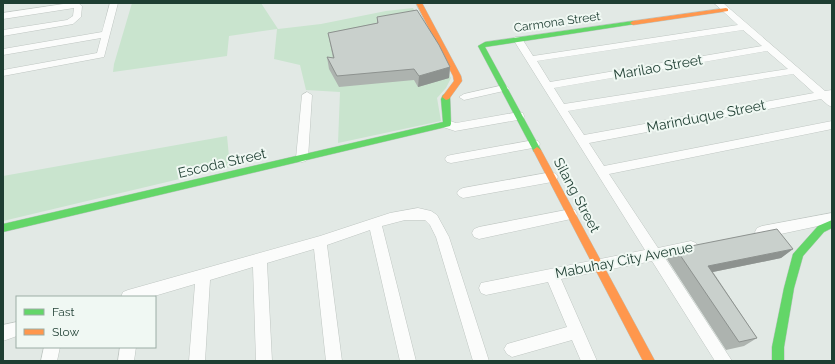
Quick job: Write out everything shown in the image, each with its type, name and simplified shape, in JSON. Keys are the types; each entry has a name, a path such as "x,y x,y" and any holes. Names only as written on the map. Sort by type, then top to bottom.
{"street":[{"path":"3,82 6,73 100,55 114,3"},
{"path":"419,3 457,76 458,81 445,99 447,124 455,127 519,116"},
{"path":"718,3 768,48 827,94 832,103"},
{"path":"3,16 73,5 78,6 77,17 70,22 3,33"},
{"name":"Carmona Street","path":"485,44 726,10"},
{"path":"531,58 744,27"},
{"path":"3,52 106,34"},
{"path":"518,39 581,140 724,361"},
{"name":"Silang Street","path":"485,44 481,46 649,361"},
{"name":"Marilao Street","path":"548,86 768,48"},
{"path":"562,108 796,71"},
{"path":"464,97 504,88"},
{"name":"Marinduque Street","path":"581,140 827,94"},
{"path":"302,158 307,95"},
{"name":"Escoda Street","path":"3,228 447,124"},
{"path":"601,171 832,126"},
{"path":"451,159 534,144"},
{"path":"462,193 552,177"},
{"path":"133,296 320,242 375,223 415,213 427,215 432,219 442,237 481,361"},
{"path":"479,233 571,214"},
{"path":"747,235 832,218"},
{"path":"375,223 408,361"},
{"path":"778,361 778,346 789,288 798,254 821,229 832,224"},
{"path":"320,242 334,361"},
{"name":"Mabuhay City Avenue","path":"486,288 701,245"},
{"path":"260,260 264,361"},
{"path":"552,275 589,361"},
{"path":"197,361 203,276"},
{"path":"3,333 16,329"},
{"path":"512,349 576,332"},
{"path":"49,361 52,348"},
{"path":"126,361 128,348"}],"green space":[{"path":"132,3 261,3 278,29 321,24 386,11 413,8 451,78 446,88 437,98 441,121 338,143 340,92 306,90 300,65 274,59 277,29 229,36 227,56 113,72"},
{"path":"227,136 230,167 3,221 3,176"}],"building":[{"path":"417,10 439,45 450,67 419,76 414,69 337,76 327,57 334,58 328,33 378,23 377,17"},
{"path":"777,229 793,249 708,266 757,338 739,342 676,249"}],"traffic: fast":[{"path":"537,150 481,46 485,44 633,23"},
{"path":"3,228 447,124 446,97"},
{"path":"778,361 778,347 789,288 798,254 821,229 832,224"}],"traffic: slow":[{"path":"419,3 457,76 458,81 446,97"},
{"path":"633,23 726,10"},
{"path":"537,150 649,361"}]}
